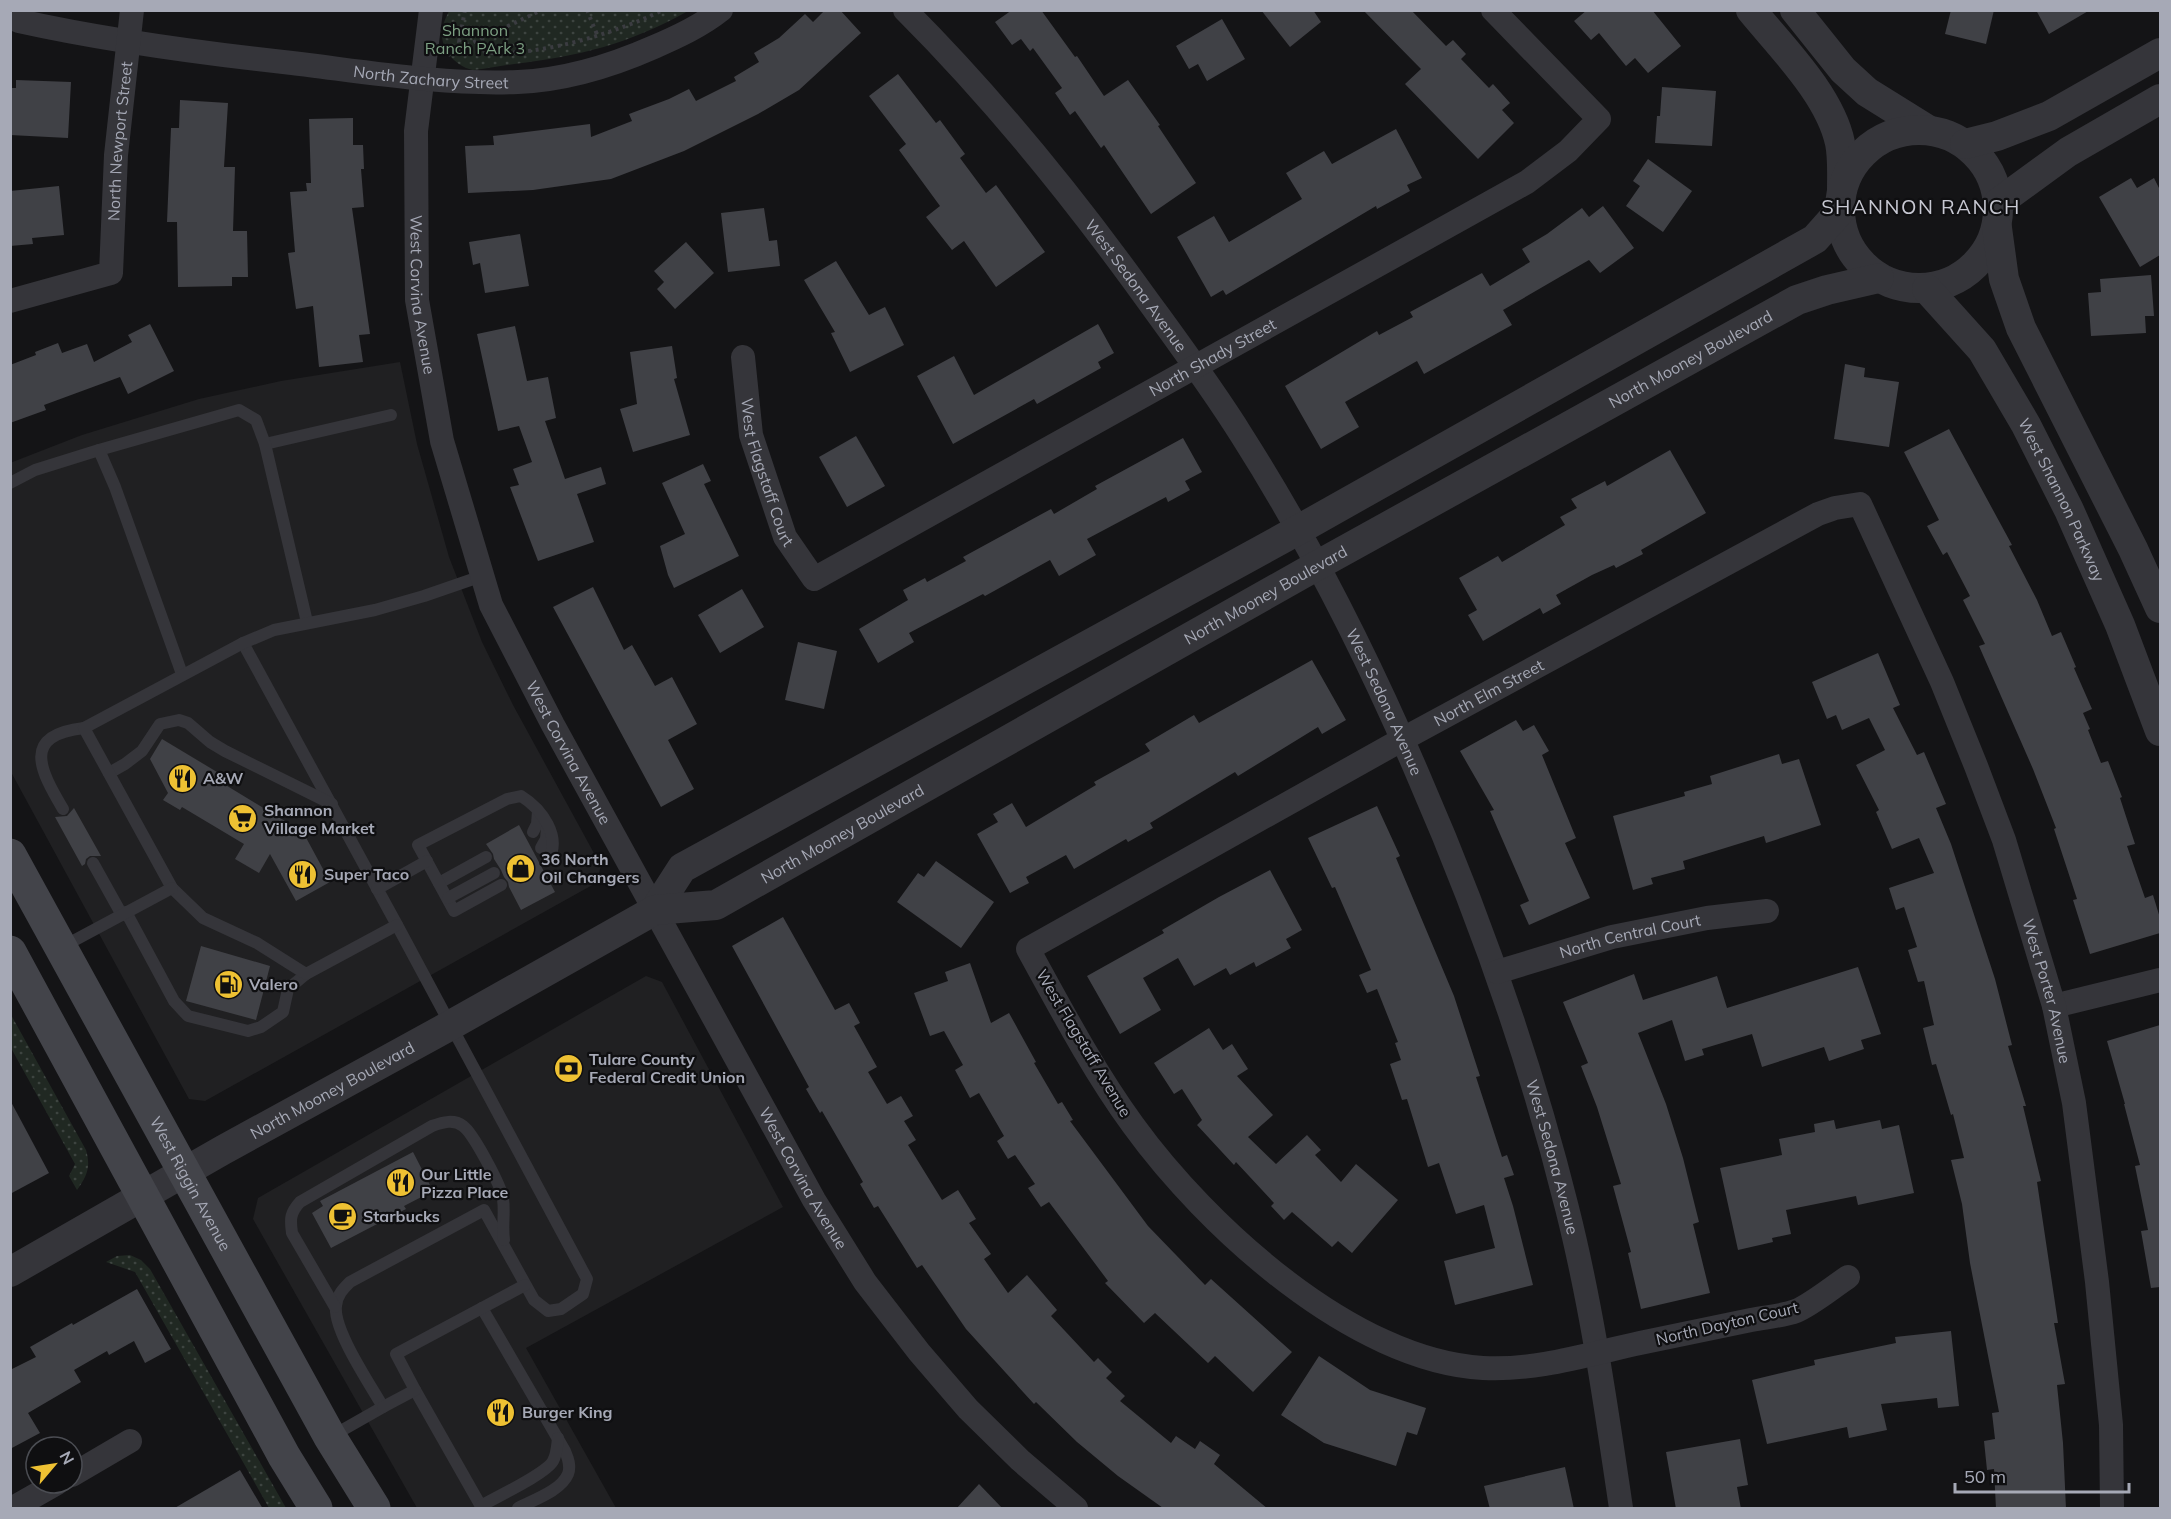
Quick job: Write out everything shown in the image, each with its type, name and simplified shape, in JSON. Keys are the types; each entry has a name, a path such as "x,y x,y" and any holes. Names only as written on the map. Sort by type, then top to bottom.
{"main road":[{"name":"West Riggin Avenue","path":"10,855 330,1437 374,1509"},
{"path":"10,952 284,1456 316,1509"}],"street":[{"name":"North Newport Street","path":"10,301 111,273 117,155 132,10"},
{"name":"West Corvina Avenue","path":"431,10 416,131 417,300 442,441 491,605 553,725 814,1200 865,1282 919,1352 968,1409 1020,1460 1076,1509"},
{"name":"North Zachary Street","path":"10,17 18,21 129,43 422,78 469,82 520,82 573,74 622,61 676,38 721,10"},
{"name":"West Sedona Avenue","path":"905,10 948,53 1080,209 1196,367 1241,434 1298,530 1369,666 1403,739 1451,853 1497,972 1524,1053 1567,1207 1598,1353 1621,1509"},
{"name":"North Shady Street","path":"814,579 1527,182 1568,151 1599,119 1493,10"},
{"path":"1751,10 1797,66 1833,120 1840,142 1842,161 1840,202 1845,238 1859,261 1879,278 1902,287 1926,289 1951,283 1971,270 1987,250 1998,215 2068,152 2160,99"},
{"path":"1795,10 1843,70 1867,92 1928,130 1947,135 1965,144 1982,160 1993,180 2004,279 2021,328 2133,549 2160,608"},
{"path":"1965,144 1997,136 2049,116 2160,53"},
{"path":"1840,202 1850,170 1864,152 1883,138 1905,131 1928,130"},
{"name":"North Mooney Boulevard","path":"655,910 682,868 1298,530 1815,240 1840,202"},
{"name":"North Mooney Boulevard","path":"10,1272 655,910 716,905 1318,565 1797,300 1827,290 1879,278"},
{"name":"West Shannon Parkway","path":"1926,289 1982,350 2026,425 2068,510 2120,625 2160,731"},
{"name":"West Flagstaff Court","path":"743,357 751,435 785,537 814,579"},
{"name":"North Elm Street","path":"1028,949 1403,739 1818,514 1860,504"},
{"name":"West Porter Avenue","path":"1860,504 1942,682 1976,766 2004,840 2054,1006 2074,1103 2097,1282 2111,1425 2112,1509"},
{"name":"North Central Court","path":"1497,972 1612,937 1707,918 1767,911"},
{"name":"West Flagstaff Avenue","path":"1028,949 1102,1080 1134,1127 1195,1199 1248,1249 1303,1293 1346,1322 1387,1343 1424,1357 1455,1365 1520,1368 1598,1353"},
{"path":"2054,1006 2160,980"},
{"name":"North Dayton Court","path":"1598,1353 1796,1311 1848,1277"},
{"path":"84,1467 130,1441"},
{"path":"13,1509 37,1495"}],"lane":[{"path":"10,483 35,470 239,410 256,420 265,444 307,622"},
{"path":"265,444 391,416"},
{"path":"99,450 115,487 182,674"},
{"path":"63,808 43,773 40,760 47,741 54,736 66,730 84,728 182,674 274,630 385,607 482,576"},
{"path":"243,643 452,1025 587,1279 584,1294 561,1309 548,1311 534,1300 484,1210 336,1289 324,1287"},
{"path":"109,773 142,751 160,724 179,720 188,723 210,742 241,760 332,804"},
{"path":"84,728 172,888 203,918 257,943 306,974"},
{"path":"501,885 454,911 418,845 507,799 521,796 534,804 554,838 554,850 548,860"},
{"path":"533,832 537,824 538,811"},
{"path":"541,848 546,839 547,825"},
{"path":"439,883 486,857"},
{"path":"377,889 427,861"},
{"path":"93,862 174,1001 188,1016 248,1031 261,1027 283,1012 288,989 306,974 397,925"},
{"path":"448,898 495,873"},
{"path":"61,948 172,888"},
{"path":"336,1307 292,1233 290,1220 292,1211 300,1202 432,1126 443,1122 454,1122 464,1126 472,1136 500,1187 503,1198 502,1227 505,1248"},
{"path":"350,1282 339,1294 336,1307 338,1326 383,1407"},
{"path":"525,1285 396,1354 482,1507 543,1472 552,1464 557,1453 558,1438"},
{"path":"482,1308 566,1451 569,1464 568,1475 559,1486 518,1509"},
{"path":"330,1437 416,1390"}],"path":[{"path":"461,48 459,42 465,10"},
{"path":"461,48 542,10"},
{"path":"587,10 598,36"},
{"path":"461,48 483,53 554,46 598,36 663,10"}],"shaded area":[{"path":"400,362 417,444 449,557 482,642 513,705 601,866 596,883 205,1101 189,1099 11,772 10,463 82,435 199,399 281,381"},
{"path":"646,976 662,982 783,1207 526,1348 616,1508 417,1508 253,1219 258,1198"}],"green space":[{"name":"Shannon Ranch PArk 3","path":"449,10 688,11 645,32 604,47 561,57 473,70 456,62 445,47 442,28"},
{"path":"10,1013 86,1150 87,1171 77,1190 69,1176 75,1164 11,1048"},
{"path":"130,1255 141,1260 150,1269 286,1508 269,1508 135,1272 106,1262 117,1256"}],"building":[{"path":"825,10 840,10 861,33 799,90 758,114 684,151 611,179 533,190 468,193 465,146 494,145 493,136 590,124 591,137 632,121 629,114 689,89 696,101 736,81 734,77 759,62 754,53 779,38 805,14 813,22"},
{"path":"1012,10 1041,10 1075,57 1077,56 1104,96 1128,80 1160,125 1158,126 1196,183 1151,214 1104,145 1101,148 1075,111 1070,115 1055,93 1062,88 1033,48 1030,51 1021,39 1012,45 995,22"},
{"path":"1261,10 1313,10 1321,22 1290,47"},
{"path":"1363,10 1411,10 1446,46 1453,40 1466,54 1461,59 1489,88 1493,84 1510,103 1502,110 1514,123 1478,159 1405,84 1421,69"},
{"path":"1587,10 1652,10 1681,46 1648,73 1635,58 1626,66 1599,33 1591,40 1574,21"},
{"path":"1951,10 1994,10 1986,44 1945,34"},
{"path":"2036,10 2090,10 2049,34"},
{"path":"1222,19 1245,59 1207,81 1198,64 1189,69 1176,46"},
{"path":"898,74 936,123 940,120 965,154 960,158 986,193 996,185 1045,252 996,287 964,241 952,250 926,217 940,206 899,150 906,144 869,96"},
{"path":"16,80 71,82 68,138 10,135 10,88 16,88"},
{"path":"1662,87 1716,91 1712,146 1655,143"},
{"path":"180,100 228,103 224,167 235,167 233,231 247,231 248,277 232,277 232,286 178,287 177,222 167,222 171,128 179,128"},
{"path":"353,118 353,145 363,145 364,169 361,169 364,207 352,208 370,334 359,335 363,362 319,367 313,306 296,309 288,253 295,252 290,192 307,191 306,183 311,183 309,119"},
{"path":"1396,129 1422,178 1407,185 1410,191 1377,209 1376,206 1226,295 1223,290 1211,297 1177,237 1214,216 1229,242 1302,199 1286,173 1324,151 1332,164"},
{"path":"1648,159 1692,191 1663,232 1626,206 1640,186 1633,181"},
{"path":"2131,178 2137,188 2154,178 2160,190 2160,255 2140,267 2099,197"},
{"path":"59,186 64,235 32,238 33,244 10,246 10,191"},
{"path":"1603,206 1634,248 1600,273 1589,260 1503,310 1512,325 1424,374 1417,361 1345,402 1359,427 1321,449 1285,386 1377,331 1379,335 1413,317 1410,312 1482,273 1490,286 1530,262 1522,249 1582,208 1589,217"},
{"path":"764,208 769,241 777,240 780,266 728,272 721,213"},
{"path":"520,234 529,286 485,293 480,263 473,265 469,242"},
{"path":"686,242 714,273 675,309 657,289 664,282 654,271"},
{"path":"836,261 869,315 885,307 904,345 850,372 831,333 835,332 804,280"},
{"path":"2151,275 2154,316 2145,316 2146,333 2091,336 2088,293 2101,292 2100,279"},
{"path":"150,324 174,371 128,394 120,377 44,405 46,410 10,423 10,365 58,343 62,353 87,344 94,362 132,342 128,335"},
{"path":"1098,324 1114,353 1098,362 1101,368 1037,404 1034,399 953,444 917,376 954,356 974,395"},
{"path":"515,326 527,381 548,377 556,418 545,421 565,479 601,467 606,484 577,494 594,542 538,561 510,487 519,485 513,469 532,462 519,426 498,431 477,334"},
{"path":"672,346 677,378 674,379 690,435 633,452 620,409 637,404 630,352"},
{"path":"1845,364 1865,368 1864,377 1899,382 1889,447 1834,439"},
{"path":"1949,429 2012,545 2009,546 2037,600 2052,636 2061,632 2076,667 2074,668 2092,709 2083,713 2090,729 2088,730 2101,763 2108,761 2122,797 2120,798 2135,844 2127,846 2145,898 2153,895 2160,918 2160,933 2090,954 2073,900 2077,899 2054,829 2056,828 2033,769 1979,646 1985,644 1963,600 1970,596 1947,552 1943,555 1927,526 1939,520 1904,452"},
{"path":"856,436 885,486 847,507 819,457"},
{"path":"1183,438 1202,472 1185,481 1190,490 1168,502 1166,497 1087,539 1096,555 1059,576 1050,560 985,596 983,594 909,633 914,642 878,663 859,629 908,600 903,590 925,578 927,582 966,561 963,557 1051,509 1054,514 1097,489 1095,486"},
{"path":"1670,450 1706,513 1641,550 1643,554 1616,568 1614,565 1592,575 1556,595 1561,604 1543,614 1540,608 1483,641 1468,615 1477,610 1459,578 1498,556 1502,562 1565,525 1560,517 1577,508 1571,499 1605,481 1607,486"},
{"path":"703,464 711,481 704,484 739,556 674,588 660,546 685,534 662,483"},
{"path":"593,587 624,650 632,645 655,686 672,677 697,724 668,740 694,789 661,807 553,607"},
{"path":"742,589 764,627 720,653 698,615"},
{"path":"798,642 837,651 824,709 785,700"},
{"path":"1878,653 1900,705 1893,708 1917,755 1924,752 1946,804 1936,808 1951,844 1995,979 2012,1045 2008,1046 2026,1106 2023,1106 2041,1181 2037,1182 2058,1323 2054,1323 2065,1384 2057,1385 2066,1509 1996,1509 1994,1469 1987,1470 1984,1441 1995,1439 1992,1413 1999,1412 1970,1263 1962,1204 1951,1160 1964,1158 1953,1114 1951,1115 1936,1064 1932,1065 1923,1028 1934,1025 1924,981 1918,982 1908,950 1917,947 1904,907 1896,910 1889,888 1934,873 1919,838 1892,849 1876,812 1879,810 1856,765 1885,750 1869,718 1842,730 1836,715 1827,719 1812,682"},
{"path":"1312,660 1346,720 1322,734 1318,727 1238,776 1235,772 1150,823 1153,828 1128,842 1126,839 1074,869 1066,855 1026,877 1029,883 1010,893 977,834 998,822 993,814 1012,803 1026,827 1096,785 1094,782 1150,751 1145,744 1194,715 1199,723"},
{"path":"1516,720 1523,731 1534,725 1549,751 1542,755 1576,838 1565,843 1590,898 1529,925 1520,905 1529,901 1490,811 1494,810 1460,751"},
{"path":"162,739 222,775 219,781 303,832 330,882 296,901 270,854 259,873 235,859 244,844 182,807 180,810 163,800 168,793 150,759"},
{"path":"1779,754 1782,764 1799,759 1821,825 1766,843 1764,836 1683,861 1685,869 1651,878 1653,884 1633,890 1613,816 1685,796 1684,792 1712,784 1710,776"},
{"path":"1377,806 1400,856 1396,858 1454,996 1480,1076 1476,1077 1502,1157 1507,1155 1514,1175 1504,1178 1533,1285 1455,1305 1444,1261 1495,1248 1484,1205 1456,1214 1439,1163 1428,1167 1407,1099 1402,1100 1390,1064 1401,1060 1395,1043 1398,1042 1377,989 1367,993 1359,975 1371,970 1335,887 1332,888 1308,838"},
{"path":"74,808 101,856 90,856 82,866 55,817 67,816"},
{"name":"36 North Oil Changers","path":"519,825 555,892 521,910 486,844"},
{"path":"936,861 994,902 961,948 897,902 918,873 924,877"},
{"path":"1270,870 1302,930 1286,939 1291,948 1256,967 1254,962 1230,975 1226,968 1194,986 1178,958 1143,978 1161,1010 1120,1034 1087,976 1164,933 1162,930"},
{"path":"783,917 835,1010 849,1003 860,1023 854,1026 877,1067 868,1072 887,1104 901,1096 913,1116 904,1121 916,1140 908,1145 942,1200 958,1190 976,1219 969,1223 991,1254 984,1259 1008,1293 1027,1275 1057,1310 1051,1316 1094,1362 1098,1358 1112,1372 1106,1378 1125,1396 1120,1401 1171,1443 1176,1436 1195,1449 1200,1441 1220,1455 1214,1464 1268,1509 1163,1508 1118,1476 1077,1442 1036,1402 1034,1404 966,1329 922,1265 917,1268 878,1206 874,1208 860,1184 863,1182 822,1111 820,1113 806,1089 809,1087 732,946"},
{"name":"Valero","path":"201,946 270,966 256,1020 186,1001"},
{"path":"970,963 991,1023 1009,1013 1058,1104 1062,1102 1073,1120 1070,1121 1148,1226 1205,1285 1211,1279 1292,1352 1253,1392 1215,1356 1208,1363 1155,1313 1144,1323 1105,1283 1108,1281 1049,1202 1041,1207 1028,1188 1035,1184 1015,1155 1008,1159 997,1141 1004,1136 979,1093 970,1098 955,1070 963,1065 944,1031 930,1036 914,993 948,981 945,972"},
{"path":"1858,967 1881,1034 1861,1040 1864,1049 1829,1061 1824,1047 1762,1067 1752,1034 1702,1049 1704,1055 1685,1061 1672,1020 1638,1033 1666,1104 1683,1158 1699,1222 1693,1224 1710,1293 1641,1309 1628,1253 1631,1252 1613,1186 1621,1184 1597,1107 1581,1066 1588,1063 1563,1002 1634,974 1643,1000 1717,976 1727,1008"},
{"path":"2160,1025 2160,1287 2151,1288 2141,1231 2148,1230 2135,1166 2140,1165 2107,1041"},
{"path":"1209,1028 1223,1050 1232,1044 1248,1069 1237,1076 1273,1115 1248,1137 1276,1164 1307,1135 1321,1150 1315,1155 1341,1182 1356,1164 1398,1200 1352,1253 1338,1241 1332,1247 1292,1212 1284,1220 1271,1206 1274,1203 1197,1125 1202,1120 1182,1089 1174,1094 1154,1063"},
{"path":"10,1100 49,1173 10,1194"},
{"path":"1834,1120 1836,1129 1880,1120 1882,1129 1899,1125 1914,1193 1858,1205 1856,1196 1786,1210 1791,1234 1772,1238 1773,1242 1738,1250 1720,1168 1782,1155 1779,1139 1815,1132 1814,1124"},
{"path":"413,1152 433,1191 404,1206 406,1209 331,1248 312,1213 323,1206 320,1201"},
{"path":"137,1289 171,1349 145,1363 134,1341 109,1355 107,1351 74,1370 81,1382 28,1413 40,1433 24,1435 24,1442 10,1449 10,1370 36,1357 30,1347 72,1323 73,1325"},
{"path":"1951,1331 1959,1406 1938,1408 1937,1398 1881,1404 1887,1430 1849,1438 1847,1427 1767,1444 1752,1380 1815,1365 1814,1360 1896,1343 1895,1337"},
{"path":"1319,1356 1370,1390 1426,1408 1417,1435 1407,1432 1396,1466 1324,1443 1281,1415"},
{"path":"1740,1439 1748,1485 1737,1487 1741,1509 1676,1509 1666,1452"},
{"path":"1565,1467 1574,1509 1490,1509 1484,1486"},
{"path":"240,1470 263,1509 173,1509"},
{"path":"979,1484 1003,1509 956,1509"}],"place":[{"name":"A&W","path":"182,778"},
{"name":"Shannon Village Market","path":"243,819"},
{"name":"36 North Oil Changers","path":"520,868"},
{"name":"Super Taco","path":"303,874"},
{"name":"Valero","path":"228,984"},
{"name":"Tulare County Federal Credit Union","path":"568,1068"},
{"name":"Our Little Pizza Place","path":"400,1183"},
{"name":"Starbucks","path":"342,1216"},
{"name":"Burger King","path":"501,1412"}],"district":[{"name":"SHANNON RANCH","path":"1921,207"}]}
